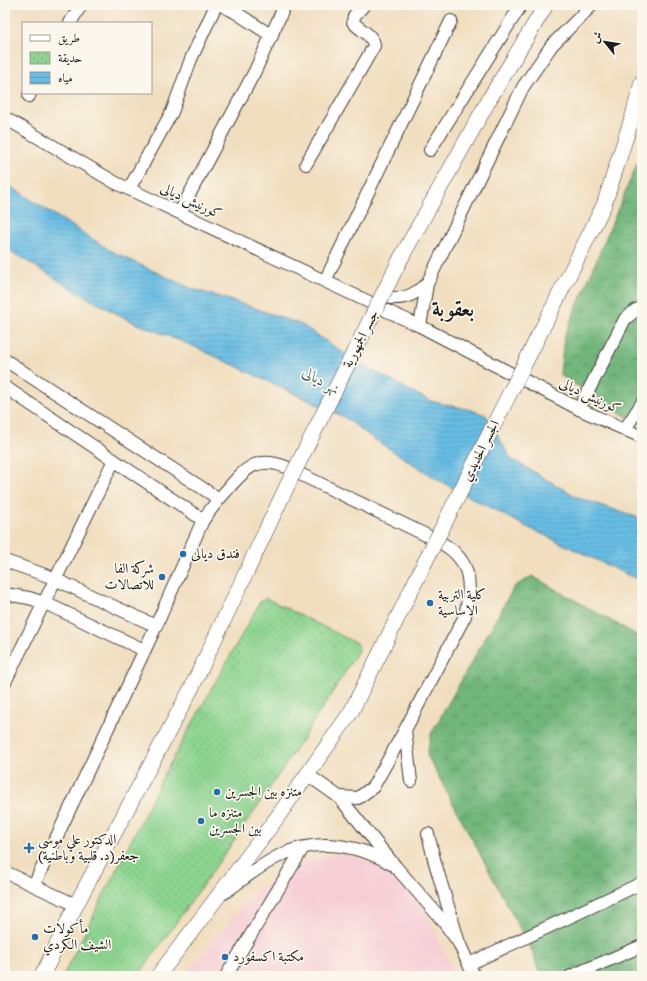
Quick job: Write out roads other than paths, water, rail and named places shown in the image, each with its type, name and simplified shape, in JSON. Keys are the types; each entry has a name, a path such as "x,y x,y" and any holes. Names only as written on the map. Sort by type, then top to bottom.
{"main road":[{"name":"جسر الجمهورية","path":"42,976 76,905 192,687 288,484 401,258 490,98 546,5"},
{"name":"الجسر الحديدي","path":"158,976 308,775 351,712 604,205 634,112 642,82"}],"street":[{"path":"71,22 81,5"},
{"path":"129,188 172,112 191,59 216,5"},
{"path":"220,5 272,36"},
{"path":"180,212 256,71 286,5"},
{"path":"306,164 374,46 374,42 369,35 358,28 353,22 354,16 364,5"},
{"path":"430,150 520,5"},
{"path":"420,326 427,284 523,87 552,45 592,5"},
{"path":"325,281 451,21"},
{"name":"كورنيش ديالى","path":"5,118 116,182 357,297 371,300"},
{"path":"391,298 400,299 411,296 427,284"},
{"path":"579,409 625,319 636,310 642,308"},
{"path":"385,310 420,326 510,373"},
{"path":"5,360 219,499"},
{"name":"كورنيش ديالى","path":"526,381 579,409 642,437"},
{"path":"5,387 203,520"},
{"path":"625,429 642,403"},
{"path":"5,682 114,460"},
{"path":"34,884 156,626 203,520 244,470 251,466 266,462 286,467"},
{"path":"302,475 428,536"},
{"path":"339,797 358,798 373,787 465,616 469,601 467,570 458,554 443,544"},
{"path":"5,561 56,579 156,626"},
{"path":"5,594 29,598 44,603 144,650"},
{"path":"405,730 411,781"},
{"path":"308,775 339,797 443,920 459,943"},
{"path":"428,834 435,863 459,943 474,976"},
{"path":"218,897 270,861 303,848 320,846 347,847 372,854 396,866"},
{"path":"226,976 303,848"},
{"path":"5,872 34,884 76,905"},
{"path":"469,964 642,883"},
{"path":"571,976 642,946"}],"water":[{"name":"نهر ديالى","path":"5,183 111,251 190,288 249,306 302,325 360,364 430,401 471,410 486,415 511,459 579,498 642,519 642,580 630,576 525,526 440,481 374,439 344,417 193,346 133,322 93,301 5,248"}],"place":[{"name":"فندق ديالى","path":"183,554"},
{"name":"شركة الفا للاتصالات","path":"162,577"},
{"name":"كلية التربية الاساسية","path":"430,603"},
{"name":"متنزه بين الجسرين","path":"217,792"},
{"name":"متنزه ما بين الجسرين","path":"201,821"},
{"name":"الدكتور علي موسى جعفر(د. قلبية وباطنية)","path":"29,848"},
{"name":"مأكولات الشيف الكردي","path":"35,937"},
{"name":"مكتبة اكسفورد","path":"225,957"}],"district":[{"name":"بعقوبة","path":"453,309"}]}
